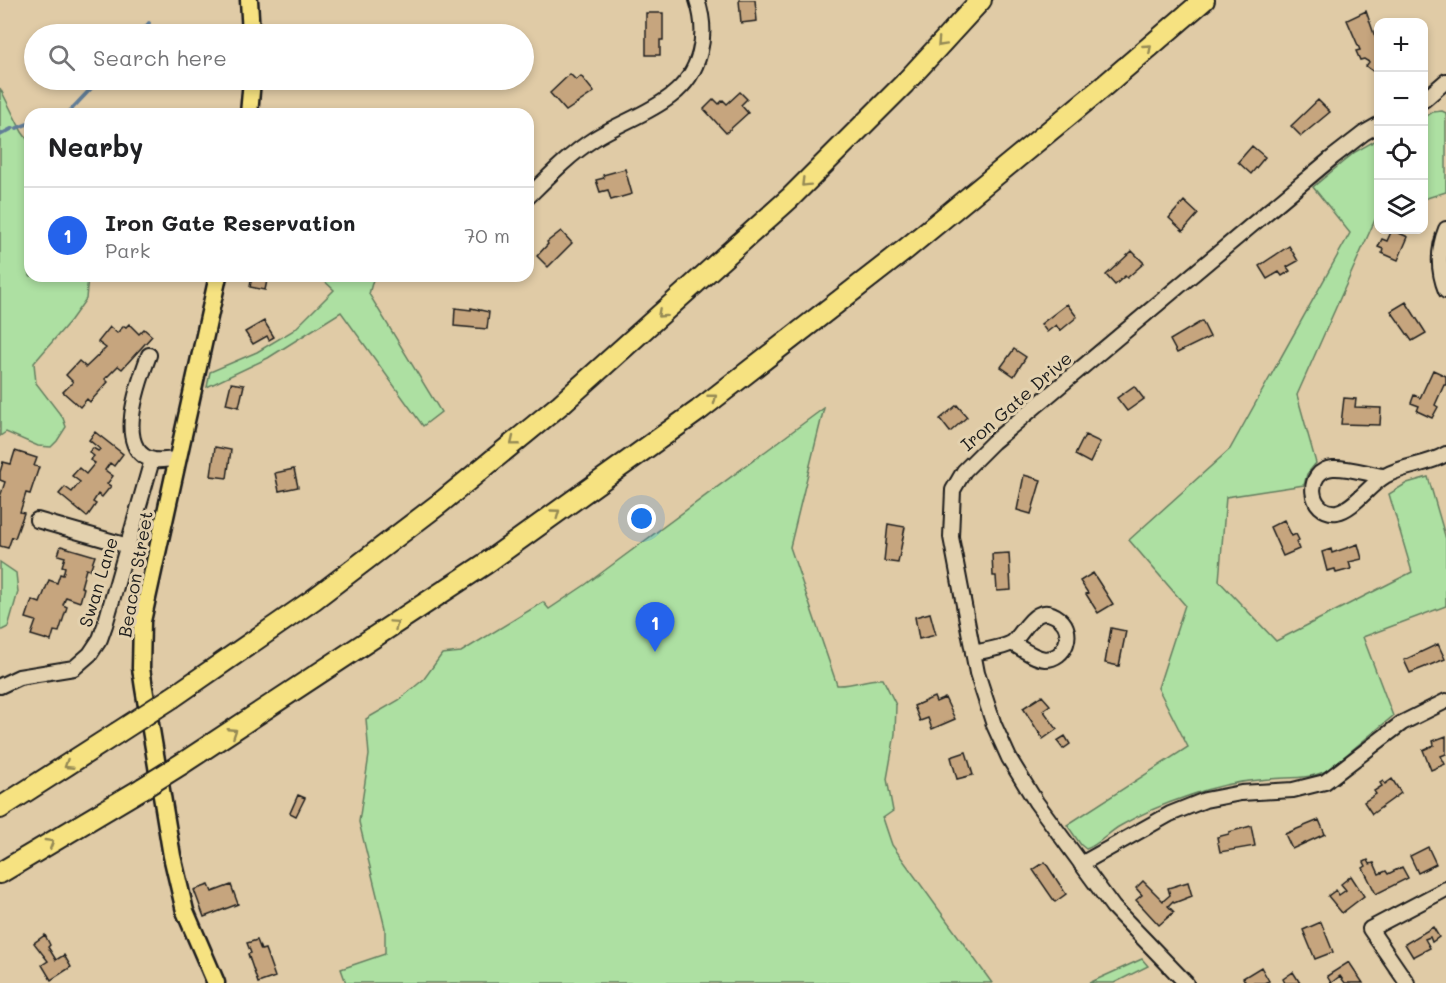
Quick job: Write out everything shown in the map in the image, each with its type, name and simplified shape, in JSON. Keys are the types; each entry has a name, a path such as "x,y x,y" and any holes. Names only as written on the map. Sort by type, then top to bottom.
{"highway":[{"path":"0,808 173,697 313,600 440,504 561,404 790,198 904,84 981,0"},
{"path":"0,873 183,763 486,564 699,410 906,249 1104,86 1204,0"}],"main road":[{"path":"249,0 250,24"},
{"path":"250,108 251,90"},
{"name":"Beacon Street","path":"216,983 185,911 172,856 141,668 142,621 217,282"}],"street":[{"path":"534,191 578,150 613,128 659,104 681,87 696,64 700,51 703,24 697,0"},
{"path":"1428,97 1445,85"},
{"name":"Iron Gate Drive","path":"1186,983 1113,907 1036,802 1009,758 994,725 978,673 951,537 953,490 964,471 993,442 1354,140 1376,126"},
{"path":"1446,229 1440,258 1446,291"},
{"path":"149,355 137,388 132,421 132,440 138,451 153,460 177,459"},
{"path":"1383,476 1335,468 1325,470 1315,479 1312,489 1314,498 1323,509 1332,512 1341,510 1383,476 1424,465 1446,454"},
{"name":"Swan Lane","path":"0,686 19,677 74,668 90,654 100,639 105,625 153,460"},
{"path":"37,520 128,546"},
{"path":"974,653 1012,643"},
{"path":"1081,864 1153,822 1205,800 1241,793 1293,790 1325,782 1402,723 1446,701"},
{"path":"1407,983 1370,929 1446,889"}],"green space":[{"path":"0,88 24,135 24,282 87,282 86,299 34,363 36,383 63,418 66,427 51,447 38,446 6,432 0,436"},
{"path":"1433,112 1446,113 1446,192 1428,198 1428,115"},
{"path":"1374,141 1374,222 1297,395 1316,463 1307,474 1304,485 1226,497 1219,581 1276,641 1412,572 1389,494 1407,483 1428,477 1446,539 1446,606 1363,637 1393,716 1328,770 1307,777 1248,781 1198,792 1137,817 1086,849 1067,825 1188,747 1158,688 1185,605 1129,540 1230,449 1350,233 1313,187 1355,152"},
{"path":"325,282 372,282 369,294 441,412 423,426 341,312 268,358 207,387 210,372 257,352 294,330 334,290"},
{"path":"824,408 790,547 837,685 883,679 896,705 895,734 887,779 893,811 883,818 892,845 992,983 346,983 341,969 385,954 385,928 359,822 369,755 366,719 399,700 424,679 442,654 461,652 543,602 549,609 585,585"},
{"path":"0,562 16,573 18,592 8,627 0,631"},
{"path":"1142,959 1148,966 1114,983 1089,983"}],"building":[{"path":"739,0 755,0 757,21 741,23"},
{"path":"1366,11 1374,34 1374,72 1366,66 1369,62 1364,59 1360,60 1356,51 1360,50 1347,20"},
{"path":"646,13 663,13 663,40 660,40 660,55 646,55"},
{"path":"570,74 576,80 581,76 594,92 566,111 550,93"},
{"path":"740,92 747,99 741,105 748,113 726,133 704,109 714,99 719,104 723,100 727,104"},
{"path":"1318,100 1330,112 1301,136 1291,126"},
{"path":"1252,146 1265,157 1251,174 1238,162"},
{"path":"625,169 632,194 611,200 608,190 600,192 596,180 604,178 603,175"},
{"path":"1184,201 1198,214 1183,231 1169,218"},
{"path":"561,231 572,243 548,267 537,256 548,244 547,242"},
{"path":"1390,234 1401,234 1408,237 1398,260 1382,253 1383,249 1378,247 1382,239 1387,241"},
{"path":"1289,246 1298,261 1287,267 1290,271 1282,276 1279,272 1267,279 1259,266"},
{"path":"1132,251 1144,263 1115,285 1106,275"},
{"path":"251,282 267,282 265,290 250,287"},
{"path":"1406,302 1426,333 1412,341 1391,311"},
{"path":"1067,304 1077,317 1060,331 1056,325 1047,332 1041,324"},
{"path":"455,308 471,310 471,308 489,312 487,329 454,326"},
{"path":"264,321 274,337 269,340 267,336 253,344 245,332"},
{"path":"1202,321 1210,337 1177,353 1170,340"},
{"path":"129,324 139,334 144,329 152,336 122,369 118,366 105,379 108,382 90,402 87,399 80,407 63,392 73,382 66,375 79,361 86,367 106,348 98,342 110,327 117,333"},
{"path":"1014,349 1026,357 1014,376 1001,367"},
{"path":"1433,370 1446,376 1446,385 1435,405 1438,407 1432,418 1417,411 1419,406 1411,403 1414,395 1420,398"},
{"path":"231,383 244,385 239,407 226,404"},
{"path":"1134,386 1144,399 1127,411 1117,398"},
{"path":"1344,398 1356,399 1355,407 1381,408 1380,425 1341,424"},
{"path":"957,405 967,417 950,432 940,419"},
{"path":"95,432 123,454 114,466 110,463 105,470 113,476 107,484 111,486 102,497 98,494 93,502 96,504 87,517 59,494 65,487 72,492 80,482 72,476 79,468 86,474 95,463 90,460 94,456 89,452 93,448 98,451 100,449 89,440"},
{"path":"1085,435 1100,442 1090,463 1075,455"},
{"path":"215,447 231,450 227,478 211,476"},
{"path":"15,451 37,458 34,466 39,467 30,494 26,493 20,512 24,513 15,538 12,537 8,548 0,546 0,497 5,482 0,480 0,472 3,462 11,464"},
{"path":"294,469 298,487 279,491 275,473"},
{"path":"1024,475 1041,480 1031,514 1017,510"},
{"path":"1284,520 1292,536 1296,534 1299,549 1283,556 1270,527"},
{"path":"888,524 905,527 898,563 884,561"},
{"path":"1358,544 1362,559 1349,562 1351,569 1336,573 1335,569 1327,571 1322,552 1331,549 1332,553"},
{"path":"61,546 95,556 90,570 86,569 80,602 66,597 63,605 67,607 59,632 54,631 51,641 31,635 36,621 26,618 32,600 40,603 49,580 57,583 60,574 63,575 65,567 62,566 65,557 58,555"},
{"path":"1009,553 1011,590 997,591 996,576 993,576 992,554"},
{"path":"1093,573 1113,604 1098,613 1080,581"},
{"path":"930,613 936,635 919,639 915,617"},
{"path":"1111,628 1126,631 1119,666 1105,663"},
{"path":"1438,644 1445,659 1410,673 1404,660"},
{"path":"1042,696 1050,705 1043,710 1057,729 1043,739 1023,708"},
{"path":"934,697 936,702 945,698 955,719 932,729 928,718 920,721 914,706"},
{"path":"1065,736 1070,744 1063,749 1057,741"},
{"path":"1446,736 1446,754 1441,756 1445,764 1431,770 1423,750 1434,745 1433,741"},
{"path":"966,752 973,775 957,779 951,757"},
{"path":"1392,779 1401,793 1372,814 1364,802 1376,794 1374,791 1382,786 1380,783 1383,781 1385,784"},
{"path":"298,795 305,798 296,816 290,813"},
{"path":"1319,820 1325,834 1292,849 1285,834"},
{"path":"1251,826 1255,846 1220,852 1217,837"},
{"path":"1428,847 1436,864 1418,873 1410,856"},
{"path":"1368,860 1370,864 1374,863 1379,874 1386,871 1388,874 1402,867 1408,878 1376,894 1363,868 1366,866 1364,862"},
{"path":"1045,862 1066,894 1055,902 1033,870"},
{"path":"1351,876 1364,896 1342,913 1328,896 1336,890 1339,895 1346,890 1341,884"},
{"path":"1143,881 1163,901 1170,895 1168,888 1188,882 1192,896 1174,903 1173,901 1168,906 1174,912 1159,925 1136,900 1142,895 1136,888"},
{"path":"209,885 212,892 231,885 238,904 204,917 194,890"},
{"path":"1321,922 1333,952 1315,959 1303,930"},
{"path":"1433,927 1439,937 1432,942 1430,937 1425,939 1430,948 1413,957 1405,944"},
{"path":"45,935 50,945 48,947 56,960 64,955 71,967 51,980 42,965 48,961 34,943"},
{"path":"257,940 261,950 265,949 275,977 258,983 248,954 251,953 247,943"},
{"path":"1349,962 1363,983 1345,983 1340,976 1331,983 1327,976"},
{"path":"1261,967 1269,981 1246,983 1243,978"},
{"path":"1293,972 1300,983 1285,983 1283,979"}],"waterway":[{"path":"73,108 90,90"},
{"path":"17,128 24,125"},
{"path":"0,135 13,128"}],"place":[{"name":"Iron Gate Reservation","path":"655,652"}]}
